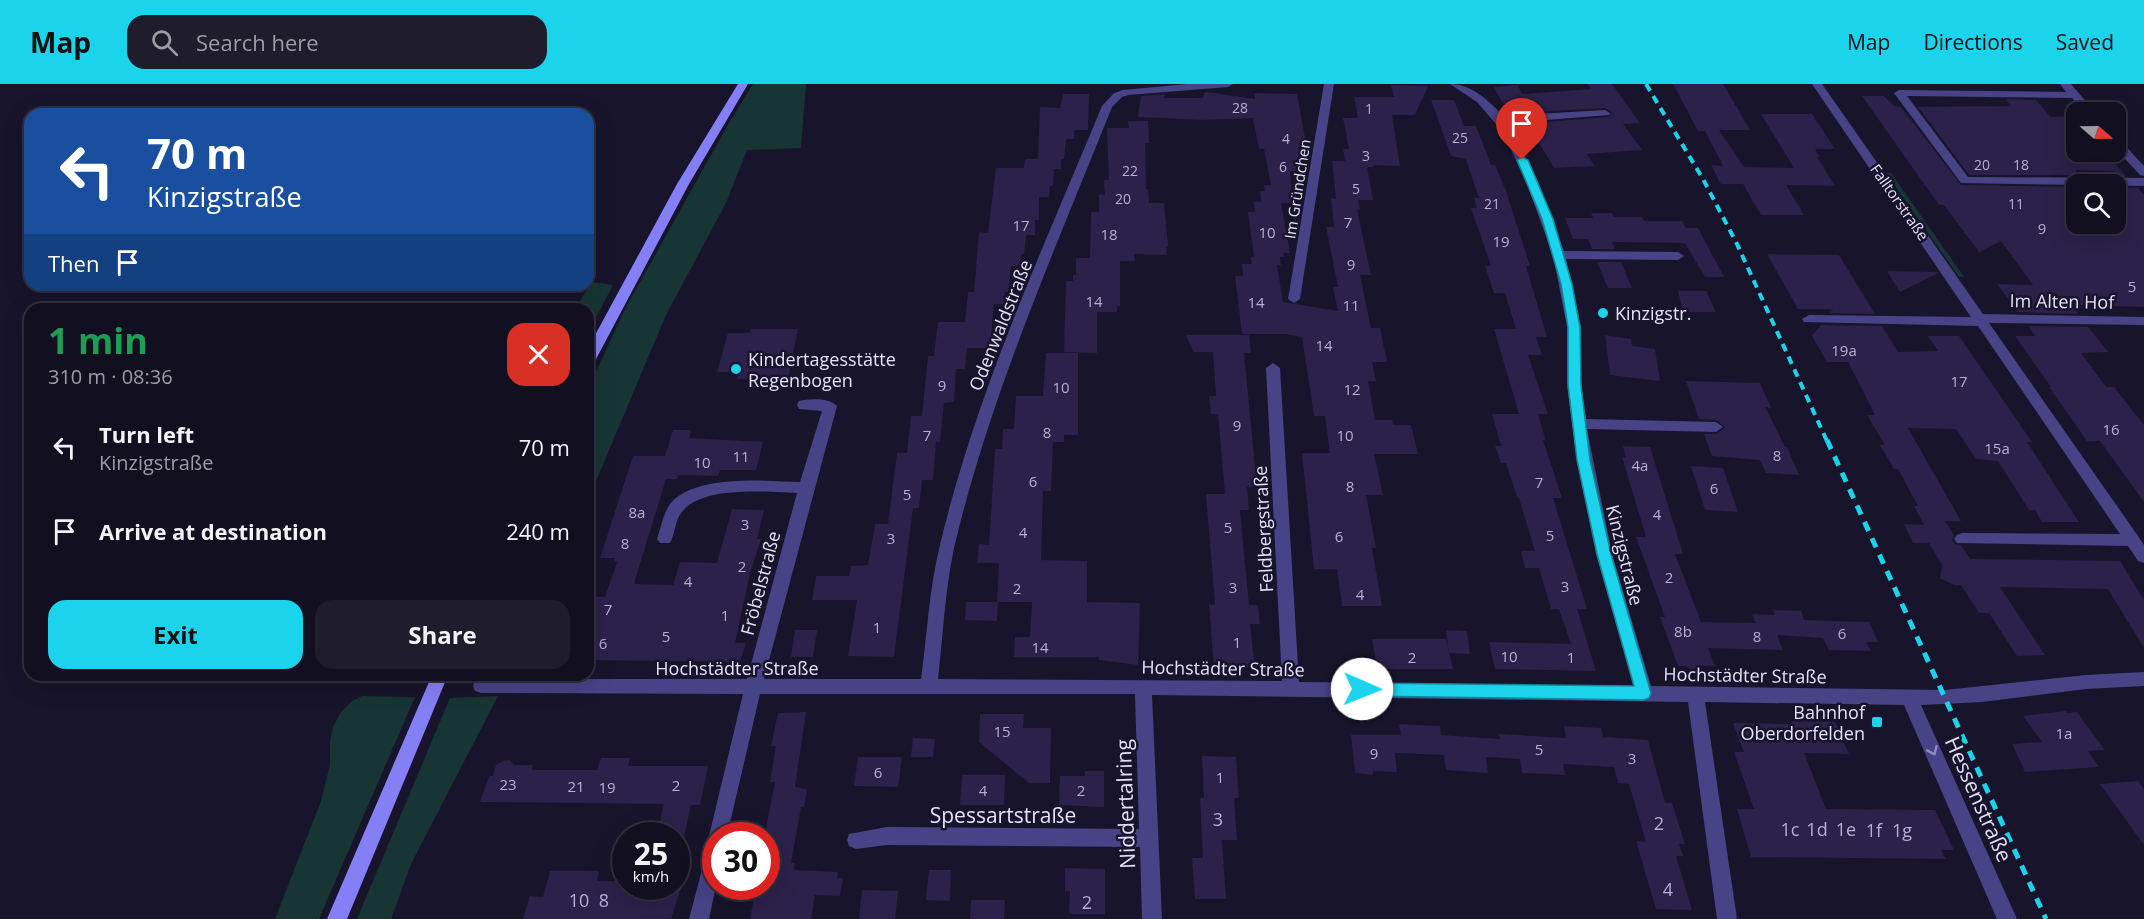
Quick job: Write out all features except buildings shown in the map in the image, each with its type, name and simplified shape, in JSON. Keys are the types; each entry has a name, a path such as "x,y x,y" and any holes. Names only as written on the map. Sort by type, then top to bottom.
{"main road":[{"path":"594,350 683,184 743,84"},
{"path":"337,919 437,681"}],"street":[{"name":"Odenwaldstraße","path":"928,688 946,551 971,456 999,374 1107,106 1118,95 1127,92 1228,84"},
{"name":"Im Gründchen","path":"1294,299 1329,84"},
{"name":"Kinzigstraße","path":"1455,84 1481,100 1501,120 1531,179 1559,255 1574,327 1574,385 1578,424 1604,554 1644,693"},
{"name":"Falltorstraße","path":"1817,84 2144,557"},
{"path":"2065,84 2081,102"},
{"path":"2074,95 1899,93 1965,180 2144,182"},
{"path":"1501,120 1605,113"},
{"path":"2126,154 2144,174"},
{"path":"1559,255 1678,256"},
{"path":"1809,319 1980,320"},
{"name":"Im Alten Hof","path":"1980,320 2144,321"},
{"name":"Feldbergstraße","path":"1273,368 1291,688"},
{"name":"Fröbelstraße","path":"721,822 752,687 805,488 830,406 804,405"},
{"path":"1578,424 1716,427"},
{"path":"665,539 675,509 689,498 732,486 805,488"},
{"path":"1962,539 2133,540"},
{"name":"Hochstädter Straße","path":"481,686 1291,688 1909,698 1982,696 2086,682 2144,679"},
{"name":"Niddertalring","path":"1143,687 1152,919"},
{"path":"1695,694 1727,919"},
{"name":"Hessenstraße","path":"1909,698 2007,919"},
{"name":"Spessartstraße","path":"856,840 886,836 1149,838"},
{"path":"699,919 703,900"}],"green space":[{"path":"753,84 806,84 801,148 747,150 726,203 666,315 594,486 594,376 625,309"},
{"path":"1886,173 1891,173 1964,277 1959,277"},
{"path":"594,282 613,285 594,321 594,303 579,303 586,291 594,291"},
{"path":"362,696 415,697 319,919 275,919 321,801 330,765 330,741 333,727 341,712 352,701"},
{"path":"498,696 411,864 391,919 357,919 450,698"}],"railway":[{"path":"1646,84 1703,179 1737,244 1827,441"},
{"path":"1827,440 2046,919"}],"place":[{"name":"Kinzigstr.","path":"1603,313"},
{"name":"Kindertagesstätte Regenbogen","path":"736,369"},
{"name":"Bahnhof Oberdorfelden","path":"1877,722"}],"route":[{"path":"1362,689 1644,693 1620,616 1593,508 1578,424 1574,385 1574,327 1567,284 1548,219 1522,160"}]}
